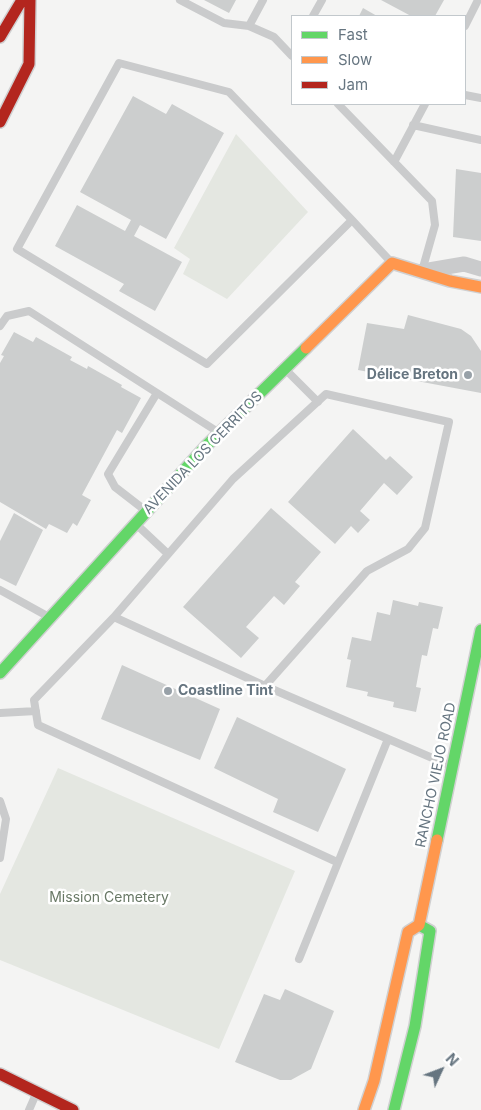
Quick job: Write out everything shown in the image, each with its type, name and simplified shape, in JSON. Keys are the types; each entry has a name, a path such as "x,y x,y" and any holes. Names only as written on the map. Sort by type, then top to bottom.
{"main road":[{"path":"0,38 22,0"},
{"path":"0,122 29,64 30,0"},
{"path":"392,263 450,281 481,287"},
{"name":"AVENIDA LOS CERRITOS","path":"0,673 219,433 392,263"},
{"name":"RANCHO VIEJO ROAD","path":"364,1110 374,1081 408,932 419,925 481,630"},
{"path":"394,1110 415,1026 430,931 419,925"},
{"path":"0,1074 74,1110"}],"street":[{"path":"422,271 464,264 481,268"}],"lane":[{"path":"180,0 224,23 249,26 274,37 291,55"},
{"path":"249,26 263,0"},
{"path":"314,15 322,0"},
{"path":"466,24 478,0"},
{"path":"352,220 207,364 17,249 119,63 229,92 352,220 392,263"},
{"path":"466,95 481,98"},
{"path":"339,105 432,201 435,225 422,271"},
{"path":"394,162 424,105"},
{"path":"414,125 481,140"},
{"path":"0,326 7,316 29,311 219,433"},
{"path":"285,368 318,402"},
{"path":"147,511 115,487 108,474 157,393"},
{"path":"265,686 367,571 408,549 425,528 449,422 326,394 233,479 114,617 34,700 38,725 337,862"},
{"path":"135,524 168,554"},
{"path":"0,590 50,618"},
{"path":"114,617 265,686 453,767"},
{"path":"0,713 36,711"},
{"path":"299,959 388,739"},
{"path":"0,801 6,819 0,858"},
{"path":"29,1110 37,1092"}],"green space":[{"path":"236,134 308,212 227,299 183,274 190,259 174,248"},
{"name":"Mission Cemetery","path":"58,768 295,871 219,1049 0,960 0,894"}],"building":[{"path":"204,0 236,0 229,13"},
{"path":"381,0 444,0 436,15 409,15"},
{"path":"363,8 375,15 360,15"},
{"path":"133,96 166,114 172,104 224,133 166,239 140,225 134,236 182,262 155,311 119,291 124,284 55,246 77,205 125,231 131,220 80,192"},
{"path":"456,169 481,173 481,241 453,237"},
{"path":"408,315 461,329 471,336 481,351 481,393 358,370 367,323 404,329"},
{"path":"14,332 33,342 36,337 72,357 70,360 87,369 88,366 141,398 122,433 117,430 82,495 91,500 77,526 73,523 67,533 49,524 46,529 0,502 0,363 4,356 1,355"},
{"path":"353,429 386,460 390,456 413,477 397,495 384,483 360,511 370,520 358,533 351,526 335,544 288,502"},
{"path":"271,508 321,552 295,582 300,586 284,605 274,596 246,627 259,638 241,658 183,607"},
{"path":"14,513 43,530 16,586 0,578 0,541"},
{"path":"393,600 418,606 419,602 443,607 438,629 433,628 427,656 422,655 416,687 421,688 416,712 393,707 394,702 367,696 368,692 346,687 351,660 347,659 352,637 371,641 377,612 390,615"},
{"path":"122,665 220,709 200,760 101,719"},
{"path":"237,717 346,769 318,832 273,812 278,799 214,768"},
{"path":"285,989 334,1011 311,1069 291,1080 280,1080 235,1062 264,994 280,1000"}],"traffic: fast":[{"path":"0,673 207,445 306,348"},
{"path":"437,840 481,630"},
{"path":"394,1110 415,1026 430,931 419,925"}],"traffic: slow":[{"path":"306,348 392,263 450,281 481,287"},
{"path":"364,1110 374,1081 408,932 419,925 437,840"}],"traffic: jam":[{"path":"0,37 22,0"},
{"path":"0,122 29,64 30,0"},
{"path":"0,1074 73,1110"}],"place":[{"name":"Délice Breton","path":"468,375"},
{"name":"Coastline Tint","path":"168,691"}]}
